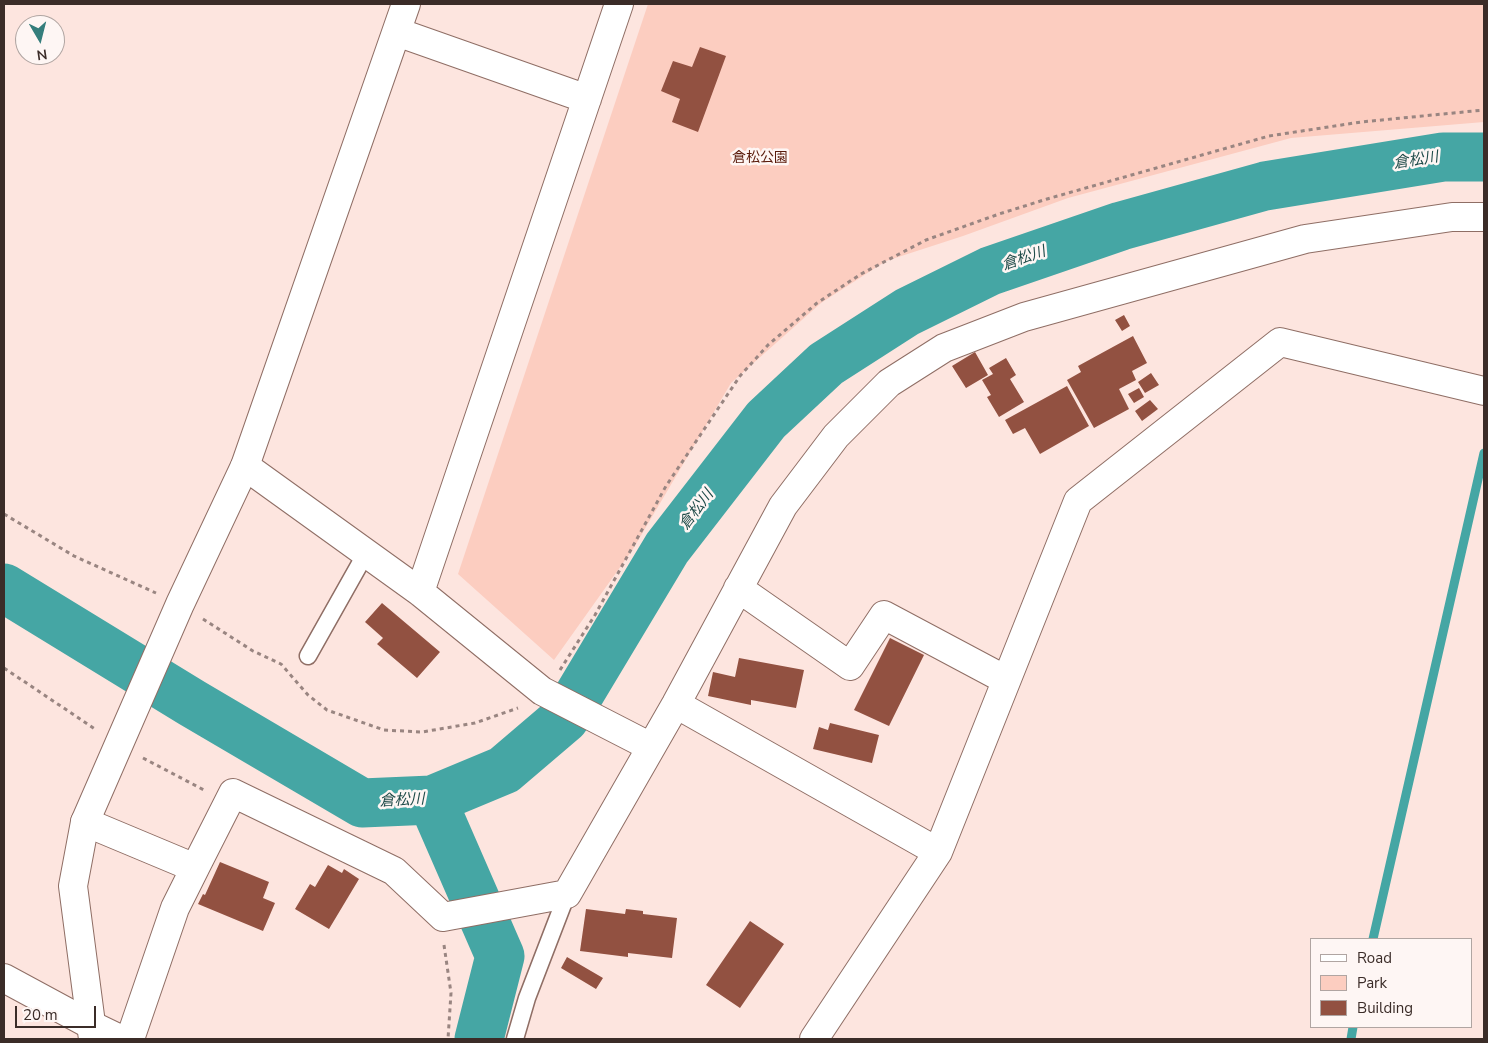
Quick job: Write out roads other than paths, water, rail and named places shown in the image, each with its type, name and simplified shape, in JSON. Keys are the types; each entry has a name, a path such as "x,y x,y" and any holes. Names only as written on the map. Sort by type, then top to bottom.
{"street":[{"path":"92,1032 73,886 85,822 180,604 245,466 406,4"},
{"path":"420,592 619,4"},
{"path":"397,32 587,99"},
{"path":"130,1039 175,908 233,793 394,871 443,917 567,894 676,704 783,506 836,436 889,383 944,348 1024,316 1305,239 1452,217 1484,217"},
{"path":"814,1039 938,852 1078,501 1280,342 1484,391"},
{"path":"245,466 420,592 542,692 651,747"},
{"path":"738,588 850,666 884,616 1006,680"},
{"path":"676,704 938,852"},
{"path":"85,822 194,868"},
{"path":"4,978 92,1032 120,1039"}],"lane":[{"path":"308,656 366,553"},
{"path":"515,1039 527,998 567,894"}],"waterway":[{"name":"倉松川","path":"4,588 192,703 362,803 432,800 504,770 565,718 667,548 766,420 826,364 907,312 990,271 1121,226 1265,186 1443,157 1484,157"},
{"path":"1373,938 1484,453"},
{"path":"432,800 500,956 479,1039"},
{"path":"1351,1039 1353,1028"}],"park label":[{"name":"倉松公園","path":"760,159"}]}
